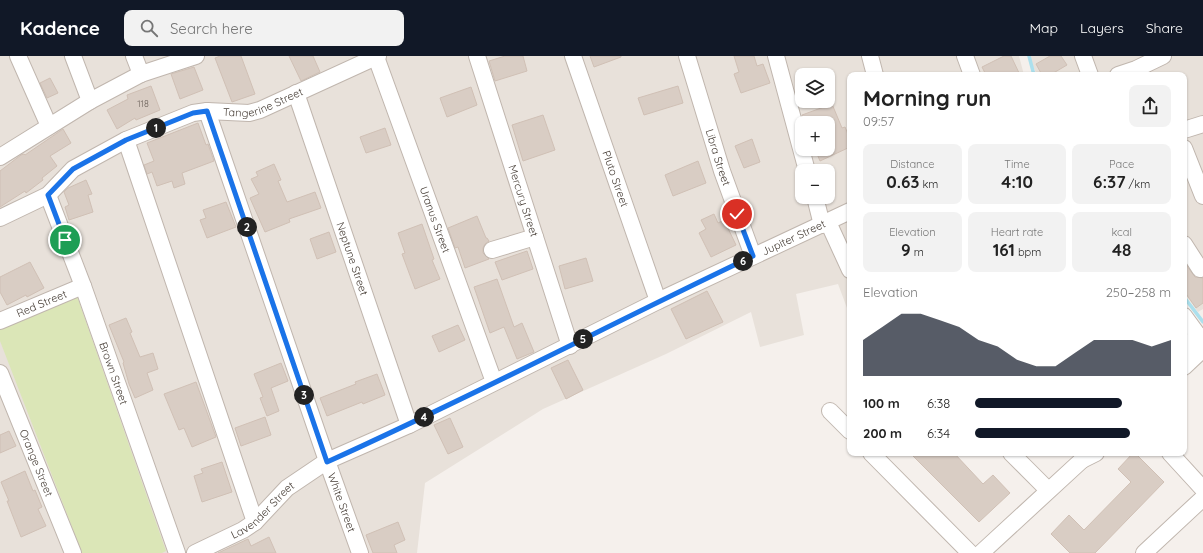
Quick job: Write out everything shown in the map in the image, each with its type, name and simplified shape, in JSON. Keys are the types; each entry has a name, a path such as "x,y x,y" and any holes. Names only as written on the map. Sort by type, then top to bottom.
{"street":[{"path":"18,56 49,126"},
{"path":"72,56 90,101"},
{"path":"134,56 141,74"},
{"path":"0,157 90,101 141,74 196,56"},
{"name":"Mercury Street","path":"477,56 570,346"},
{"name":"Pluto Street","path":"573,56 658,302"},
{"name":"Libra Street","path":"687,56 722,171 753,256"},
{"path":"776,56 805,164"},
{"path":"870,56 874,72"},
{"path":"965,56 971,72"},
{"path":"1083,56 1089,72"},
{"path":"1127,72 1163,56"},
{"name":"Tangerine Street","path":"0,218 48,195 73,169 126,140 193,113 207,111 248,113 260,110 377,57"},
{"name":"Uranus Street","path":"377,57 494,382"},
{"name":"Neptune Street","path":"296,93 409,425"},
{"name":"White Street","path":"207,111 327,462 360,553"},
{"path":"1187,129 1203,124"},
{"path":"126,140 255,522"},
{"path":"1187,156 1203,196"},
{"name":"Brown Street","path":"48,195 83,286 177,553"},
{"path":"818,204 825,223 847,264"},
{"name":"Jupiter Street","path":"327,462 409,425 658,302 847,212"},
{"path":"492,250 535,236"},
{"path":"1187,249 1200,269 1203,267"},
{"name":"Red Street","path":"0,321 83,286"},
{"path":"1187,321 1201,342"},
{"path":"1187,347 1201,342"},
{"path":"1187,363 1201,342"},
{"name":"Orange Street","path":"0,373 73,553"},
{"path":"830,411 847,428"},
{"path":"874,456 970,553"},
{"path":"1014,456 1048,490"},
{"path":"981,553 1087,456"},
{"path":"1173,456 1203,489"},
{"name":"Lavender Street","path":"195,553 244,530 255,522 287,488 327,462"},
{"path":"1144,553 1203,498"}],"shaded area":[{"path":"0,56 1019,56 1023,72 847,72 847,308 838,284 796,294 804,335 760,347 751,312 666,354 543,409 425,483 417,553 0,553"},
{"path":"1028,56 1203,56 1203,309 1198,312 1187,297 1187,72 1036,72"}],"green space":[{"path":"76,293 166,551 162,553 82,553 0,341 0,328"}],"building":[{"path":"220,56 241,56 255,94 232,102 215,58"},
{"path":"289,56 313,56 320,72 301,81"},
{"path":"505,56 523,56 527,71 495,81 489,61"},
{"path":"590,56 621,56 621,57 594,67"},
{"path":"734,56 754,56 757,66 763,64 770,83 741,93 734,74 739,72"},
{"path":"1004,56 1011,56 1019,72 984,72 982,67"},
{"path":"1050,56 1061,56 1067,65 1055,72 1040,72 1036,64"},
{"path":"194,67 203,90 180,99 171,74"},
{"path":"50,78 58,93 47,98 40,83"},
{"path":"151,86 160,110 136,120 135,118 117,129 107,110 128,99 127,95"},
{"path":"678,86 683,103 644,115 638,98"},
{"path":"471,87 477,105 447,117 440,98"},
{"path":"821,108 834,108 842,128 845,127 847,132 847,148 835,154 835,116 802,116"},
{"path":"543,115 555,150 523,161 512,125"},
{"path":"198,123 214,161 182,173 185,184 174,188 172,181 157,186 152,172 147,174 144,165 154,161 147,143"},
{"path":"385,128 391,145 366,153 360,137"},
{"path":"63,129 71,143 50,156 57,166 42,178 43,180 26,193 25,191 0,207 0,171 21,155 25,155"},
{"path":"752,139 760,162 744,168 735,146"},
{"path":"818,156 831,156 820,161"},
{"path":"698,161 706,183 673,196 665,175"},
{"path":"274,164 281,180 278,181 287,202 315,192 321,208 289,219 290,222 265,232 250,198 259,194 251,179 258,176 256,172"},
{"path":"86,180 92,194 88,195 93,212 69,220 65,207 69,205 64,192 68,188"},
{"path":"226,202 236,227 207,238 200,220 206,218 203,210"},
{"path":"714,214 718,223 724,220 736,245 711,257 699,233 706,229 701,220"},
{"path":"477,216 486,238 489,241 483,248 483,253 489,259 465,268 458,247 455,248 448,228"},
{"path":"422,224 434,259 432,260 440,279 415,289 402,254 405,253 398,233"},
{"path":"329,232 336,252 317,259 310,239"},
{"path":"527,251 533,269 502,280 495,262"},
{"path":"586,258 593,281 565,289 559,266"},
{"path":"30,262 44,288 7,305 0,292 0,277"},
{"path":"1187,266 1195,277 1203,278 1203,303 1196,308 1187,295"},
{"path":"497,279 514,327 522,323 534,352 517,359 504,327 490,333 474,287"},
{"path":"707,291 723,322 686,339 671,309"},
{"path":"126,318 132,332 130,333 140,357 153,353 158,369 147,373 153,390 135,398 129,384 124,362 109,325"},
{"path":"458,325 465,340 439,352 432,336"},
{"path":"568,360 583,390 566,399 551,368"},
{"path":"281,363 288,381 271,388 279,411 267,416 260,398 263,397 254,374"},
{"path":"377,374 385,395 363,404 362,402 327,416 320,398"},
{"path":"196,382 216,437 192,447 184,428 179,430 164,394"},
{"path":"265,417 271,435 241,446 235,428"},
{"path":"450,418 463,447 448,454 434,425"},
{"path":"9,431 16,446 0,453 0,435"},
{"path":"913,456 957,456 983,484 993,475 1010,493 979,522"},
{"path":"1130,456 1138,456 1164,482 1095,553 1070,553 1051,534 1069,515 1084,530 1131,482 1118,469"},
{"path":"222,462 232,492 202,502 194,476 203,473 201,469"},
{"path":"25,471 33,491 35,490 42,507 38,509 46,526 21,537 1,482"},
{"path":"398,522 405,540 394,545 397,553 373,553 366,535"},
{"path":"269,537 276,553 218,553 248,539 251,546"}],"waterway":[{"path":"1029,56 1033,72"},
{"path":"1187,301 1203,322"}],"route":[{"path":"65,240 48,195 73,169 126,140 193,113 207,111 327,462 409,425 753,256 737,214"}]}
